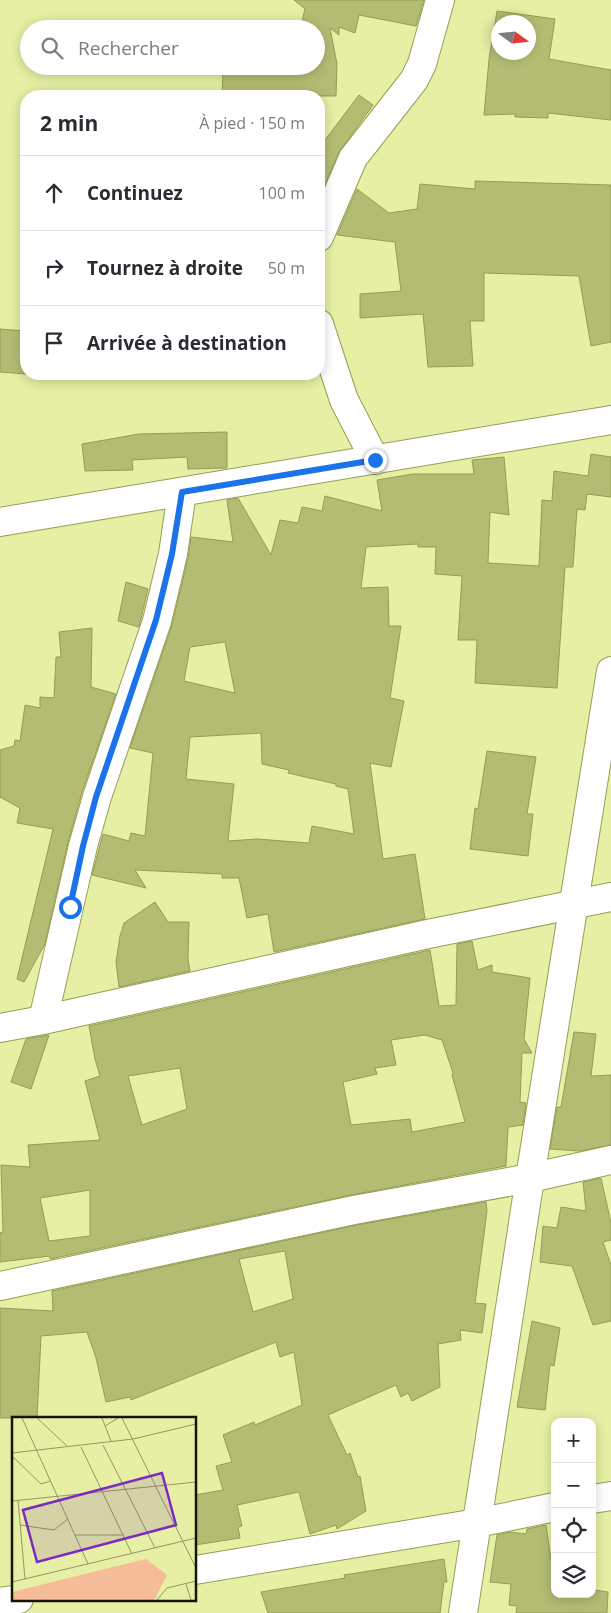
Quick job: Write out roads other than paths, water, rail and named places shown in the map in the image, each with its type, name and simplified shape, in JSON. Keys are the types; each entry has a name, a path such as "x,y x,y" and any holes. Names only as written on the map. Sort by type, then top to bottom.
{"street":[{"path":"325,223 353,158 414,80 422,64 440,0"},
{"path":"325,342 344,400 375,460"},
{"path":"0,522 611,420"},
{"path":"43,1020 96,797 156,620 172,554 182,492"},
{"path":"463,1613 611,671"},
{"path":"0,1028 428,934 611,897"},
{"path":"0,1286 354,1210 530,1178 611,1160"},
{"path":"596,1498 611,1496"},
{"path":"196,1570 478,1523 551,1508"},
{"path":"0,1602 13,1600"}]}
